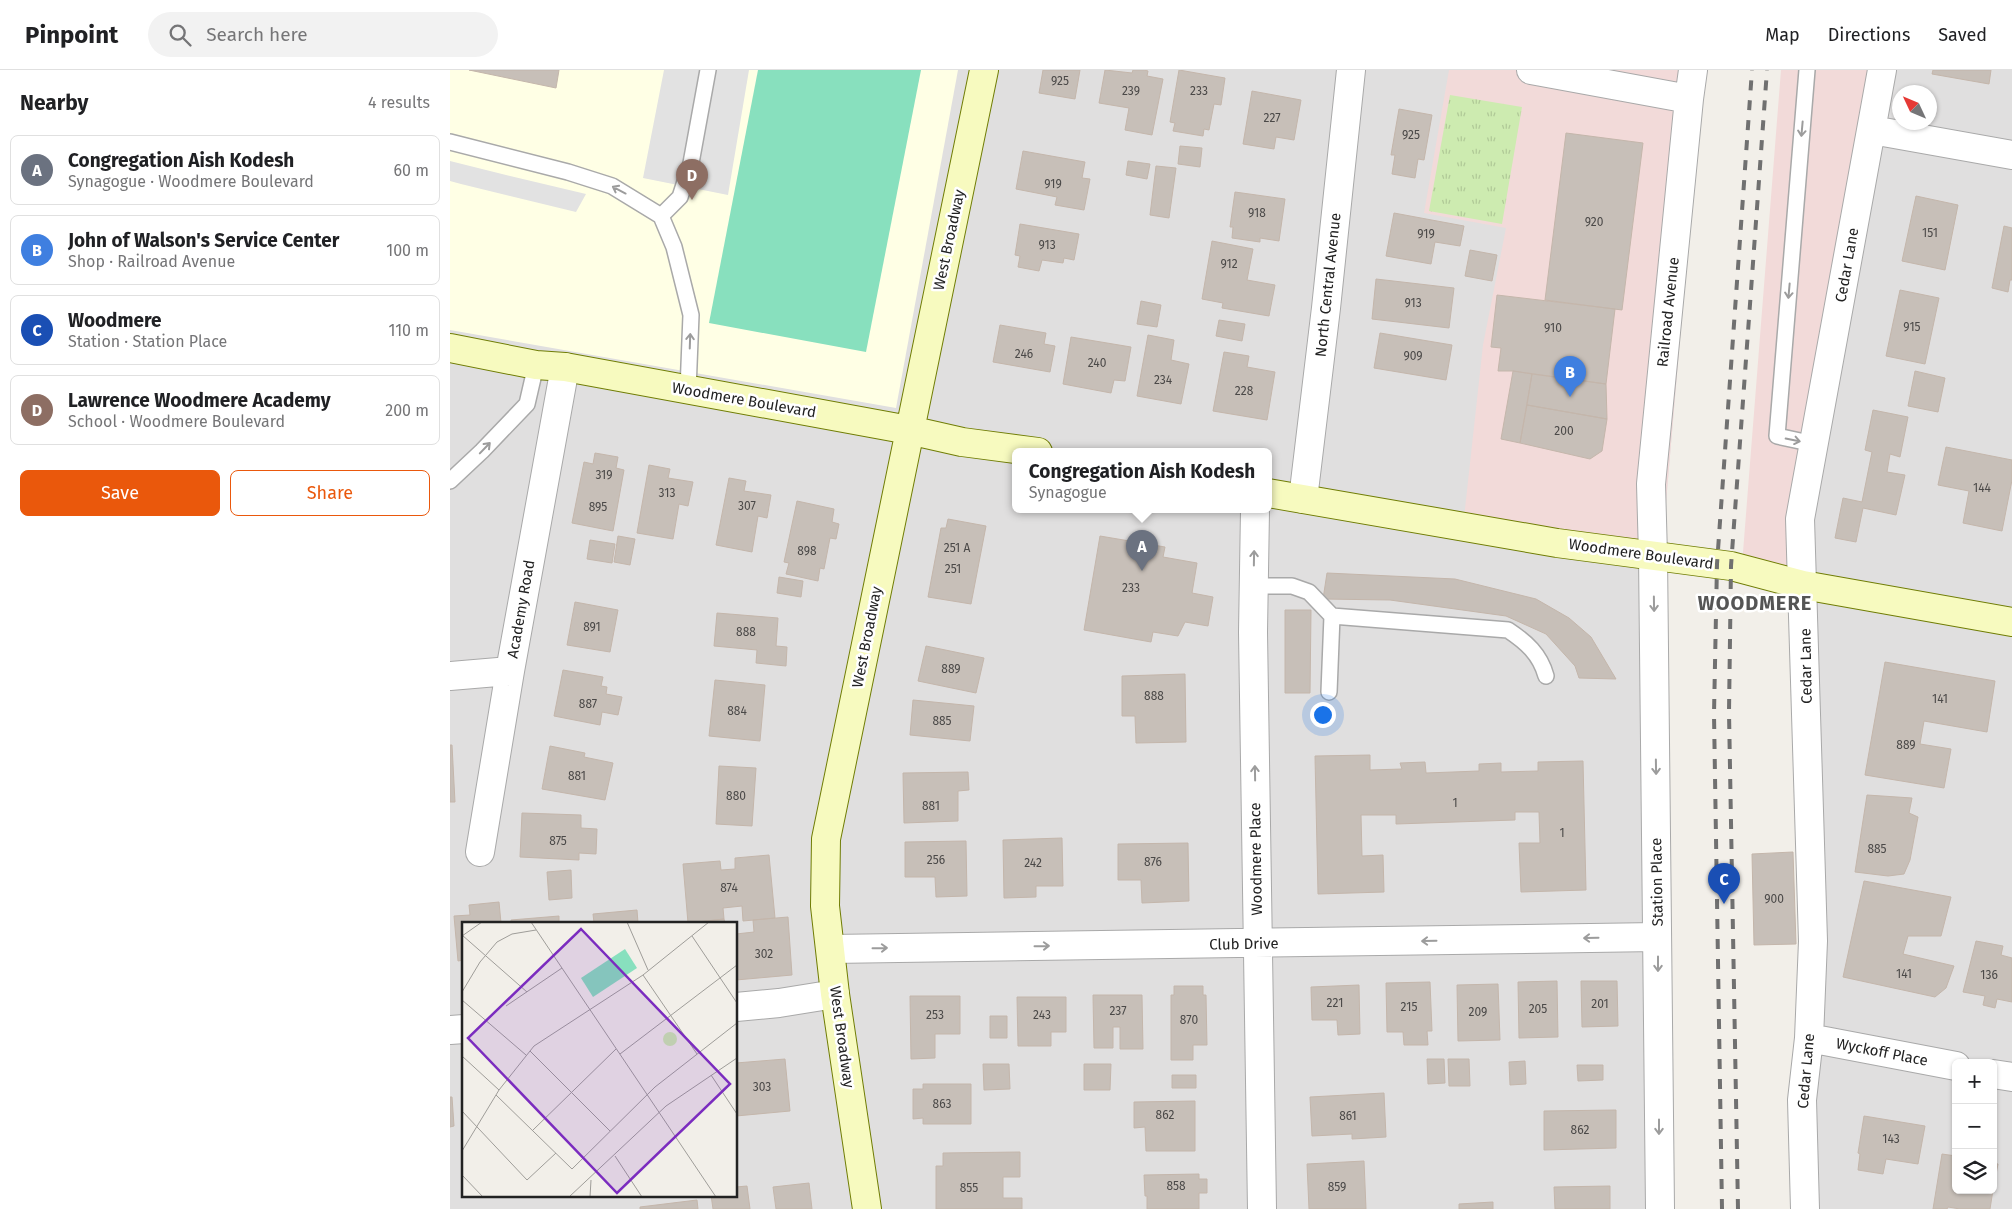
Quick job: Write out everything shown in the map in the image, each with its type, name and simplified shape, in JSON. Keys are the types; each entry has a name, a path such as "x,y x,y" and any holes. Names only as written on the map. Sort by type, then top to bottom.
{"street":[{"name":"West Broadway","path":"867,1209 825,906 826,839 984,70"},
{"name":"North Central Avenue","path":"1303,499 1326,308 1350,70"},
{"path":"1531,70 1689,99"},
{"name":"Railroad Avenue","path":"1654,555 1650,484 1693,70"},
{"name":"Cedar Lane","path":"1805,1209 1802,1100 1809,1038 1813,941 1804,585 1800,518 1882,70"},
{"path":"1872,130 2012,155"},
{"name":"Woodmere Boulevard","path":"450,348 536,365 565,367 909,430 962,442 1012,449"},
{"name":"Academy Road","path":"480,852 510,671 565,367"},
{"name":"Woodmere Boulevard","path":"1272,494 1557,543 1731,566 1804,585 2012,622"},
{"name":"Woodmere Place","path":"1255,513 1254,586 1262,1209"},
{"name":"Station Place","path":"1654,555 1660,1209"},
{"path":"450,676 510,671"},
{"name":"Club Drive","path":"831,949 1657,938"},
{"path":"738,1007 836,994"},
{"name":"Wyckoff Place","path":"1809,1038 1952,1065"},
{"path":"1997,1075 2012,1077"}],"lane":[{"path":"661,216 680,197 692,163 708,70"},
{"path":"1807,70 1777,436 1814,444"},
{"path":"450,142 568,172 612,186 661,216 674,247 691,315 688,390"},
{"path":"450,481 527,404 536,365"},
{"path":"1254,586 1292,586 1309,592 1332,616 1508,630 1527,643 1542,662 1546,676"},
{"path":"1329,692 1332,616"}],"shaded area":[{"path":"450,70 1703,70 1661,561 1672,1209 450,1209"},
{"path":"450,70 958,70 896,408 450,330"},
{"path":"664,70 749,70 728,195 643,178"},
{"path":"1449,70 1703,70 1661,561 1463,527 1483,345 1506,228 1424,213"},
{"path":"1781,70 1882,70 1798,581 1742,565"},
{"path":"1882,70 2012,70 2012,1209 1808,1209 1798,581"},
{"path":"450,161 586,194 576,212 450,181"}],"green space":[{"path":"758,70 921,70 866,352 709,323"},
{"path":"1450,95 1522,107 1502,224 1429,211"}],"building":[{"path":"469,70 559,70 556,88"},
{"path":"1043,70 1080,70 1075,99 1039,93"},
{"path":"1105,70 1132,73 1133,70 1144,70 1148,71 1147,76 1163,79 1152,135 1125,130 1129,108 1099,103"},
{"path":"1179,70 1225,78 1221,105 1214,104 1209,130 1204,129 1203,136 1173,131 1175,123 1170,122"},
{"path":"1933,70 1991,70 1989,84 1932,74"},
{"path":"1252,91 1301,100 1294,140 1276,137 1274,149 1243,144"},
{"path":"1399,109 1432,115 1424,160 1418,159 1415,178 1392,174 1395,155 1391,155"},
{"path":"1566,133 1643,143 1622,310 1545,300"},
{"path":"1180,146 1202,148 1200,167 1178,164"},
{"path":"1023,151 1085,162 1082,178 1090,179 1084,210 1055,205 1057,197 1016,189"},
{"path":"1128,161 1150,164 1147,179 1126,175"},
{"path":"1156,166 1176,168 1169,218 1150,215"},
{"path":"1235,192 1285,199 1279,241 1260,238 1260,242 1232,238 1233,227 1230,227"},
{"path":"1916,196 1958,205 1945,270 1902,261"},
{"path":"1394,213 1464,226 1460,246 1435,242 1431,264 1386,256"},
{"path":"1020,224 1079,234 1074,260 1064,258 1063,263 1042,260 1039,271 1018,267 1020,256 1015,255"},
{"path":"2004,226 2012,228 2012,280 2010,280 2008,292 1992,288"},
{"path":"1212,241 1253,249 1247,280 1275,285 1269,316 1222,308 1223,303 1202,299"},
{"path":"1470,250 1497,255 1492,281 1465,276"},
{"path":"1376,279 1454,288 1449,328 1372,319"},
{"path":"1900,290 1939,298 1925,364 1886,356"},
{"path":"1497,295 1615,309 1606,384 1513,371 1498,371 1501,348 1491,347"},
{"path":"1141,301 1161,305 1157,327 1137,324"},
{"path":"1219,320 1245,324 1242,341 1216,336"},
{"path":"1000,325 1046,333 1044,344 1055,346 1050,372 993,362"},
{"path":"1380,333 1452,345 1446,380 1374,368"},
{"path":"1148,335 1174,340 1171,360 1189,364 1181,404 1137,396"},
{"path":"1071,337 1131,347 1125,381 1114,380 1111,393 1063,384"},
{"path":"1224,352 1249,356 1247,367 1275,372 1267,420 1213,411"},
{"path":"1513,371 1532,374 1520,443 1501,439"},
{"path":"1915,371 1945,378 1938,412 1908,406"},
{"path":"1532,374 1606,384 1607,419 1527,405"},
{"path":"1527,405 1607,419 1602,451 1590,459 1520,443"},
{"path":"1873,410 1908,417 1900,457 1890,454 1887,472 1905,475 1896,515 1863,508 1856,542 1835,538 1843,498 1862,502 1872,452 1865,450"},
{"path":"1946,447 2012,460 2012,480 2002,531 1963,523 1969,491 1938,485"},
{"path":"595,453 618,457 616,468 624,470 613,531 572,523 584,462 593,464"},
{"path":"649,465 670,469 668,478 693,482 688,506 679,504 673,539 637,533"},
{"path":"729,478 746,481 744,491 771,495 767,518 758,516 752,552 716,545"},
{"path":"797,501 834,509 832,522 839,524 836,539 830,538 824,569 820,568 818,581 786,574 789,563 784,562"},
{"path":"948,519 986,526 971,604 928,597 941,528 946,528"},
{"path":"618,536 635,539 630,565 614,562"},
{"path":"1100,536 1165,547 1163,557 1197,563 1192,593 1213,597 1208,626 1185,622 1178,636 1153,632 1151,642 1084,630"},
{"path":"590,540 615,544 612,563 587,559"},
{"path":"1327,573 1455,579 1536,599 1569,618 1591,637 1616,679 1579,678 1575,666 1546,634 1506,616 1390,600 1323,599"},
{"path":"779,577 803,581 801,597 777,593"},
{"path":"575,602 618,610 610,652 567,645"},
{"path":"1285,610 1311,610 1310,693 1285,693"},
{"path":"717,613 778,618 776,646 787,647 786,666 756,663 757,650 714,646"},
{"path":"926,646 984,658 976,693 918,681"},
{"path":"1885,662 1995,681 1987,732 1924,721 1920,744 1951,749 1944,788 1865,775"},
{"path":"563,670 603,677 601,686 607,687 606,694 622,697 618,715 602,712 600,725 554,716"},
{"path":"1185,674 1186,742 1136,743 1135,716 1122,716 1122,676"},
{"path":"715,680 765,685 760,741 709,736"},
{"path":"913,700 974,706 970,741 910,735"},
{"path":"450,745 452,745 455,802 450,802"},
{"path":"550,746 585,753 584,757 613,763 605,800 542,789"},
{"path":"1370,755 1370,770 1402,769 1400,763 1425,762 1426,773 1479,771 1479,764 1501,763 1501,772 1538,771 1538,762 1583,761 1586,890 1521,892 1519,843 1540,843 1539,812 1515,812 1515,820 1396,824 1396,815 1361,815 1362,856 1383,855 1384,892 1318,894 1315,756"},
{"path":"719,766 756,768 752,826 716,824"},
{"path":"968,772 969,790 958,791 958,821 904,823 903,773"},
{"path":"1867,795 1912,798 1909,813 1918,817 1910,860 1904,874 1888,876 1855,872"},
{"path":"522,813 581,815 581,828 597,829 596,854 579,853 579,860 520,857"},
{"path":"1062,838 1063,886 1036,886 1036,897 1004,898 1003,840"},
{"path":"966,841 967,896 936,897 935,877 905,877 905,842"},
{"path":"1188,843 1189,901 1142,903 1141,880 1118,880 1118,844"},
{"path":"1793,852 1796,944 1754,945 1752,854"},
{"path":"769,855 775,918 743,921 742,906 723,908 724,919 688,922 683,864 720,861 721,870 735,869 735,858"},
{"path":"571,870 572,898 549,900 547,872"},
{"path":"1864,881 1951,897 1941,936 1908,936 1903,954 1954,966 1946,988 1935,997 1843,977"},
{"path":"499,902 501,922 462,922 462,960 458,961 454,916 470,915 469,905"},
{"path":"637,910 638,922 594,922 593,914"},
{"path":"559,916 559,922 511,922 511,920"},
{"path":"788,917 792,975 738,980 738,934 754,932 753,920"},
{"path":"724,919 725,922 700,922"},
{"path":"1976,941 2003,946 2001,955 2012,958 2012,1002 1997,999 1995,1008 1983,1005 1985,996 1963,992"},
{"path":"1557,981 1558,1037 1519,1038 1518,982"},
{"path":"1581,981 1617,981 1618,1026 1582,1027"},
{"path":"1430,982 1432,1031 1427,1031 1428,1045 1404,1045 1403,1032 1387,1032 1386,983"},
{"path":"1498,984 1500,1040 1458,1041 1457,985"},
{"path":"1359,985 1360,1034 1338,1035 1337,1020 1312,1020 1311,987"},
{"path":"1174,986 1203,986 1203,995 1206,995 1207,1045 1193,1045 1193,1060 1171,1060 1171,995 1174,995"},
{"path":"1093,995 1142,995 1143,1049 1120,1049 1120,1027 1113,1027 1113,1048 1094,1048"},
{"path":"910,996 960,996 960,1034 935,1034 935,1058 911,1059"},
{"path":"1017,997 1066,997 1066,1032 1051,1032 1051,1046 1018,1046"},
{"path":"990,1016 1007,1016 1007,1038 990,1038"},
{"path":"785,1059 790,1111 738,1116 738,1063"},
{"path":"1427,1059 1444,1059 1445,1083 1428,1084"},
{"path":"1448,1059 1469,1059 1470,1086 1449,1086"},
{"path":"1525,1061 1526,1084 1510,1085 1509,1062"},
{"path":"983,1064 1009,1064 1010,1089 984,1090"},
{"path":"1084,1064 1111,1064 1110,1090 1084,1090"},
{"path":"1577,1065 1603,1065 1603,1080 1578,1081"},
{"path":"1172,1075 1196,1075 1196,1088 1172,1088"},
{"path":"923,1084 971,1084 971,1124 923,1124 923,1118 913,1119 913,1089 923,1089"},
{"path":"1384,1093 1386,1137 1352,1139 1352,1134 1312,1136 1310,1097"},
{"path":"450,1097 452,1097 454,1126 450,1127"},
{"path":"1195,1101 1195,1151 1146,1151 1145,1127 1134,1128 1134,1102"},
{"path":"1616,1110 1616,1148 1544,1150 1544,1111"},
{"path":"1864,1116 1925,1126 1918,1164 1886,1159 1883,1174 1858,1170 1860,1154 1858,1153"},
{"path":"1020,1152 1020,1177 1003,1177 1003,1198 1022,1198 1022,1209 936,1209 936,1166 943,1166 943,1153"},
{"path":"1942,1154 1952,1155 1952,1194 1992,1194 1990,1209 1948,1207 1947,1209 1933,1209"},
{"path":"1364,1161 1366,1209 1309,1209 1307,1164"},
{"path":"1199,1174 1199,1179 1207,1179 1207,1193 1199,1193 1199,1209 1147,1209 1144,1175"},
{"path":"809,1183 812,1209 776,1209 773,1187"},
{"path":"747,1186 750,1209 713,1209 711,1196 738,1196 738,1187"},
{"path":"1610,1186 1610,1209 1555,1209 1554,1187"},
{"path":"697,1200 698,1209 640,1209 640,1207"},
{"path":"1493,1202 1493,1209 1459,1209 1459,1204"}],"railway":[{"path":"1722,1209 1714,714 1717,564 1752,70"},
{"path":"1738,1209 1729,712 1731,566 1767,70"}],"place":[{"name":"Lawrence Woodmere Academy","path":"692,200"},
{"name":"John of Walson's Service Center","path":"1570,397"},
{"name":"Congregation Aish Kodesh","path":"1142,571"},
{"name":"Woodmere","path":"1724,904"}],"district":[{"name":"WOODMERE","path":"1755,603"}]}
